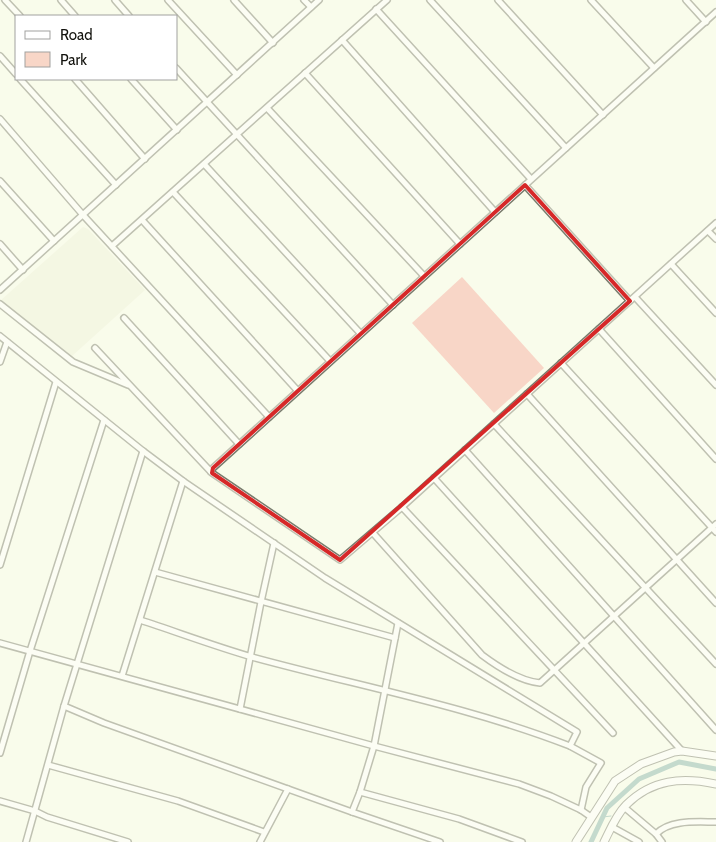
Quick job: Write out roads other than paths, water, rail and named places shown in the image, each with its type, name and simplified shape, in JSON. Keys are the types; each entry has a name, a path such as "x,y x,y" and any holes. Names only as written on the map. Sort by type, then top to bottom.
{"street":[{"path":"5,0 19,15"},
{"path":"61,0 74,15"},
{"path":"115,0 128,15"},
{"path":"168,0 237,75"},
{"path":"234,0 273,43"},
{"path":"304,0 311,8"},
{"path":"0,290 320,0"},
{"path":"112,246 386,0"},
{"path":"430,0 566,148"},
{"path":"498,0 603,115"},
{"path":"591,0 654,68"},
{"path":"686,0 706,22"},
{"path":"376,9 531,179"},
{"path":"211,472 213,468 297,390 716,12"},
{"path":"342,40 495,212"},
{"path":"0,56 15,73"},
{"path":"178,70 393,305"},
{"path":"305,73 460,244"},
{"path":"21,80 116,185"},
{"path":"76,80 145,159"},
{"path":"132,80 177,130"},
{"path":"267,108 424,276"},
{"path":"0,119 83,215 269,417"},
{"path":"204,164 360,334"},
{"path":"0,181 54,241"},
{"path":"525,185 716,385"},
{"path":"173,192 330,361"},
{"path":"142,220 297,390"},
{"path":"96,348 211,472 338,559 343,559 716,223"},
{"path":"708,231 716,239"},
{"path":"0,244 23,270"},
{"path":"671,264 716,312"},
{"path":"0,304 73,362 131,386"},
{"path":"124,318 239,444"},
{"path":"599,329 716,459"},
{"path":"0,336 183,481 325,578 577,732 570,746"},
{"path":"0,362 7,342"},
{"path":"372,533 482,655 492,662 533,682 540,683 646,587 715,528 561,363"},
{"path":"0,565 56,382"},
{"path":"527,394 716,603"},
{"path":"0,753 30,651 104,420"},
{"path":"494,424 716,664"},
{"path":"465,450 716,730"},
{"path":"26,842 64,706 143,451"},
{"path":"434,478 682,751"},
{"path":"122,676 183,481"},
{"path":"402,507 613,733"},
{"path":"240,709 274,543"},
{"path":"154,572 395,638"},
{"path":"140,620 250,656 384,690 539,734 570,746 601,763 586,787 582,810"},
{"path":"352,812 374,746 398,623"},
{"path":"0,643 519,784 582,810 591,817"},
{"path":"64,706 113,727 440,842"},
{"path":"576,842 615,781 641,764 682,751 716,756"},
{"path":"48,765 178,801 264,832"},
{"path":"604,842 624,807 653,786 676,780 716,784"},
{"path":"260,842 288,789"},
{"path":"360,792 459,819 522,842"},
{"path":"0,801 128,842"},
{"path":"624,807 656,834 662,842"},
{"path":"656,834 660,830 676,824 716,822"},
{"path":"612,827 639,842"}],"waterway":[{"path":"591,842 607,808 639,779 679,762 716,769"},
{"path":"603,817 611,816"}]}
